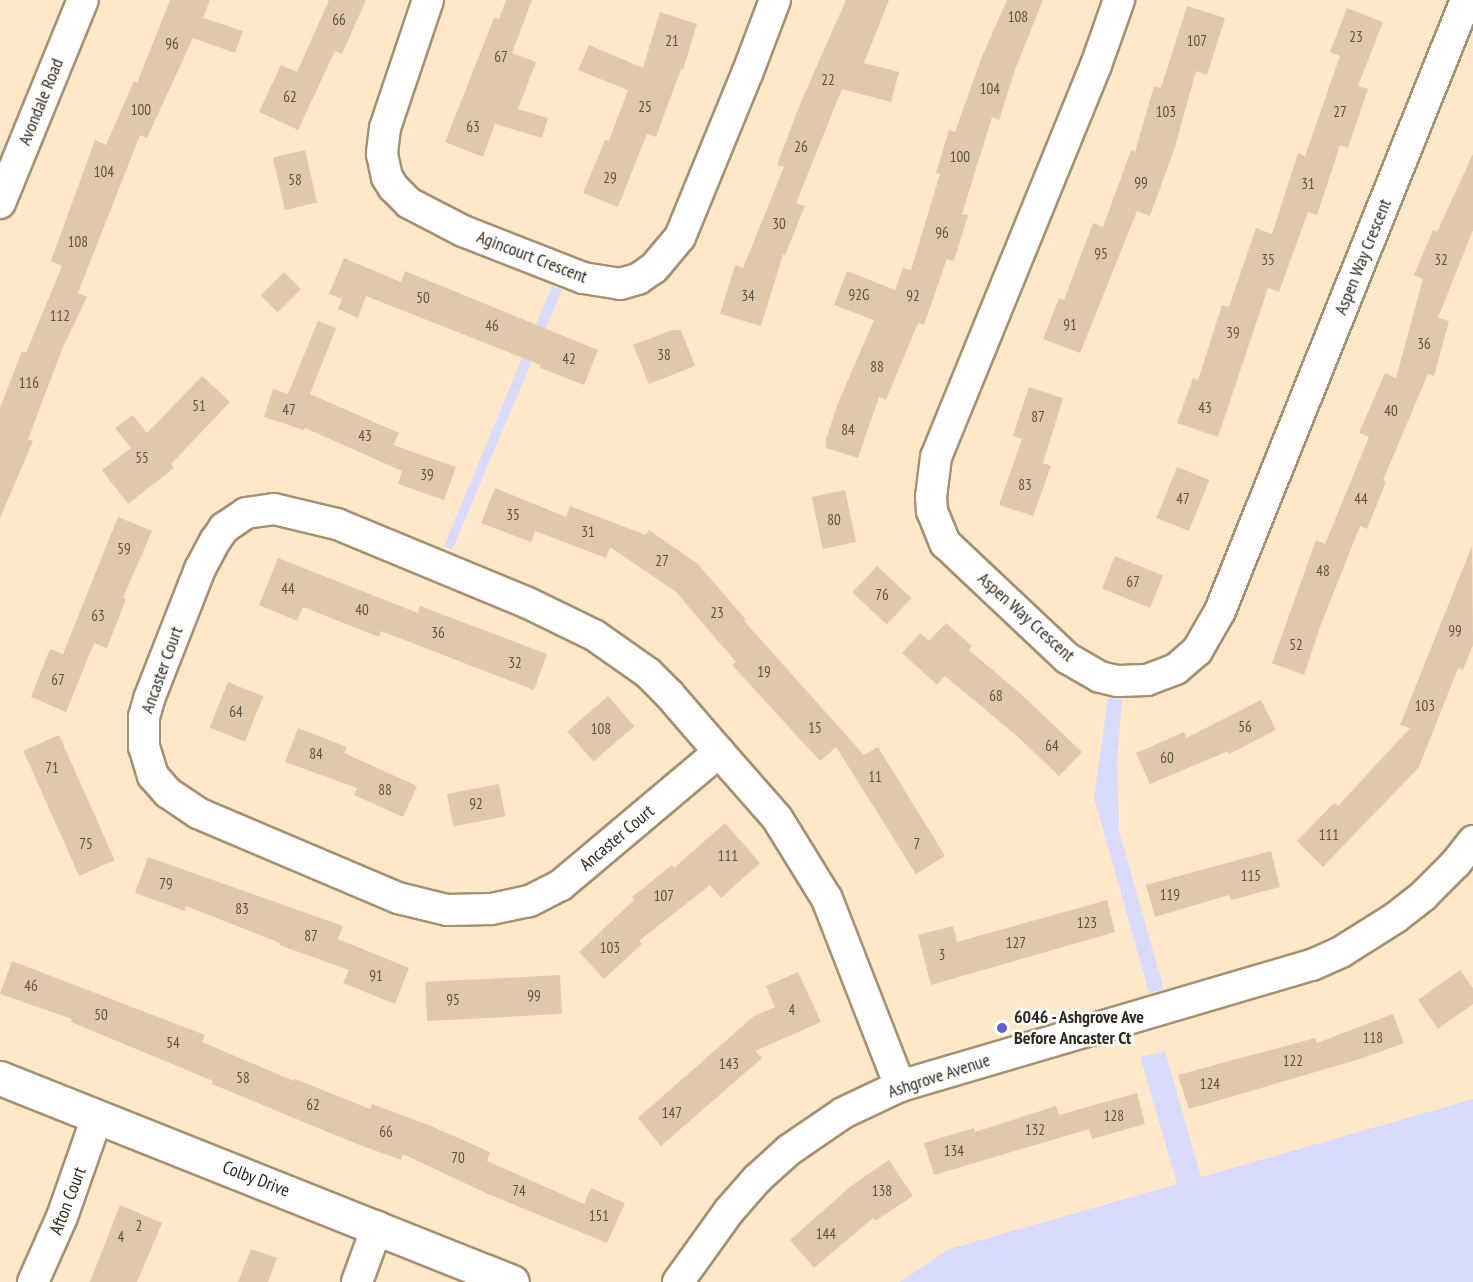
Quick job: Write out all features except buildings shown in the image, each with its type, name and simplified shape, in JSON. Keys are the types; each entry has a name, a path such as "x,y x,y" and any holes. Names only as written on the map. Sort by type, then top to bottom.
{"street":[{"name":"Avondale Road","path":"0,204 83,0"},
{"name":"Agincourt Crescent","path":"428,0 385,128 382,154 387,177 393,187 409,203 463,231 583,278 620,284 646,274 660,262 680,237 775,0"},
{"name":"Aspen Way Crescent","path":"1119,0 1091,76 936,458 931,497 932,511 945,543 1067,658 1100,677 1118,681 1147,680 1176,669 1197,651 1221,611 1466,0"},
{"name":"Ancaster Court","path":"719,752 561,885 529,901 470,911 422,905 376,891 198,813 168,793 153,776 147,762 143,733 149,699 200,569 224,528 246,513 274,509 337,524 528,603 594,635 648,673 669,694 777,818 827,899 900,1086"},
{"name":"Ashgrove Avenue","path":"678,1282 729,1211 757,1179 789,1150 843,1113 900,1086 1312,965 1341,952 1395,918 1431,888 1473,841"},
{"name":"Colby Drive","path":"0,1077 512,1282"},
{"name":"Afton Court","path":"33,1282 63,1217 98,1117"},
{"path":"357,1282 377,1227"}],"shaded area":[{"path":"552,286 562,290 452,550 444,546"},
{"path":"1108,698 1122,699 1117,761 1119,831 1164,989 1149,993 1094,798"},
{"path":"1165,1051 1201,1177 1473,1099 1473,1282 900,1282 949,1249 1177,1184 1140,1057"}],"place":[{"name":"6046 - Ashgrove Ave Before Ancaster Ct","path":"1002,1028"}]}
